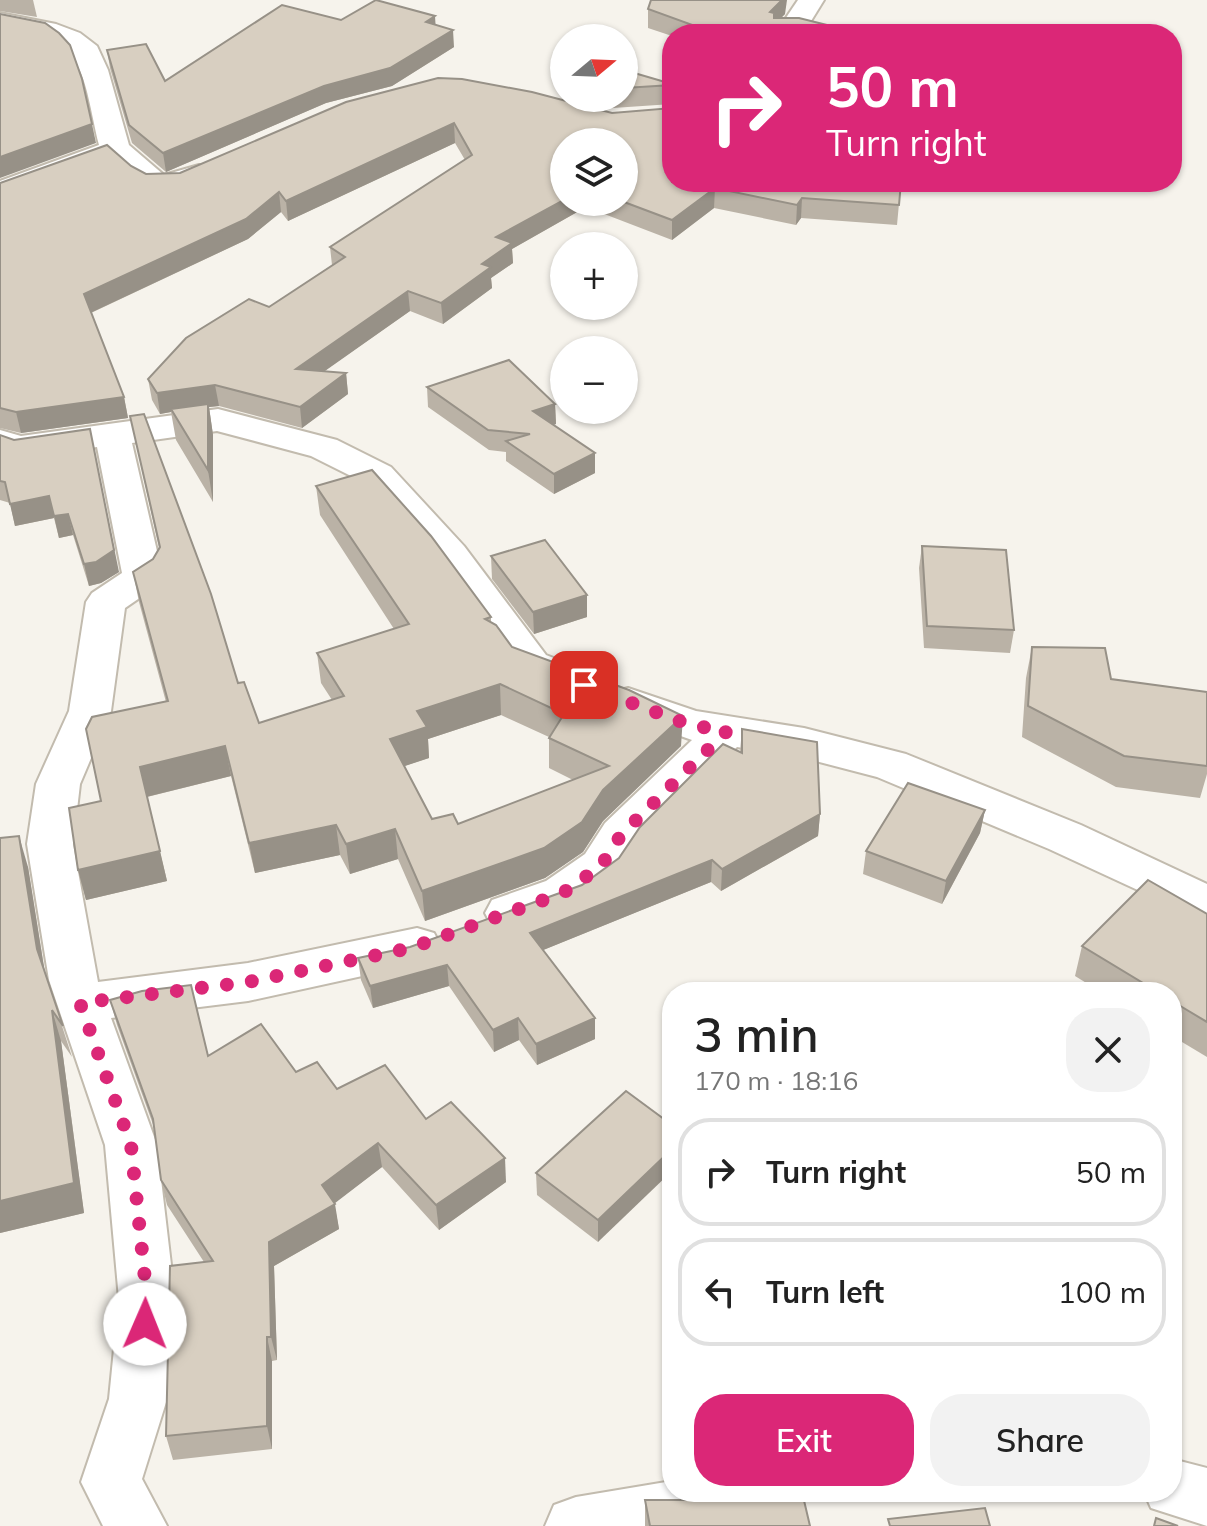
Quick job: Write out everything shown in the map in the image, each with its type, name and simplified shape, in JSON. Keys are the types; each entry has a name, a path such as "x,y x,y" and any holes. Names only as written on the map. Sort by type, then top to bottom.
{"street":[{"path":"795,24 811,0"},
{"path":"0,21 18,21 67,38 87,52 115,149 159,186 183,181 222,165"},
{"path":"0,192 115,149"},
{"path":"0,441 19,447 218,420 324,448 378,475 450,555 531,665 690,725 804,743 890,765 1065,837 1207,904"},
{"path":"112,433 143,577 106,602 90,711 58,784 50,844 73,980 131,1145 147,1299 138,1399 111,1482 136,1526"},
{"path":"80,1003 248,982 411,948 563,893 601,866 621,835 727,731"},
{"path":"1182,1491 1207,1497"},
{"path":"576,1526 718,1502"}],"building":[{"path":"376,0 435,16 426,22 453,30 390,68 324,86 163,153 129,125 107,50 146,44 165,81 282,5 341,20"},
{"path":"651,0 782,0 770,12 774,13 774,18 799,18 823,24 689,24 648,9"},
{"path":"0,14 45,23 70,45 82,79 92,124 0,157"},
{"path":"638,74 662,81 662,86 638,87"},
{"path":"438,78 462,79 550,97 550,112 612,113 662,109 662,192 710,192 672,220 638,207 638,128 550,128 550,208 496,237 512,243 482,264 491,267 441,303 408,291 296,369 346,373 300,407 215,385 157,393 148,379 186,338 249,299 269,307 345,257 330,247 472,155 454,123 286,201 279,192 246,219 84,294 124,397 16,412 0,408 0,183 107,145 131,166 146,174 180,173 346,102"},
{"path":"734,192 900,192 899,205 802,198 797,205"},
{"path":"509,360 550,399 550,406 533,411 595,453 554,474 506,441 530,434 488,430 427,387"},
{"path":"208,404 208,470 171,409"},
{"path":"144,414 211,594 238,683 244,682 259,723 344,696 317,653 409,624 316,486 372,470 431,536 491,617 485,619 496,625 512,647 629,690 683,716 603,790 582,822 544,848 422,891 395,829 346,844 336,825 249,843 225,746 140,767 160,851 78,870 69,808 101,801 86,729 92,717 168,701 133,572 153,559 160,547 130,416","holes":["500,684 564,714 549,738 609,766 458,824 453,814 432,819 390,739 427,727 417,711"]},
{"path":"90,429 114,550 96,562 84,564 68,514 54,516 49,496 10,504 5,482 0,481 0,435 14,440"},
{"path":"545,540 587,595 533,612 491,556"},
{"path":"922,546 1006,550 1014,630 927,626"},
{"path":"1032,647 1105,648 1111,679 1207,692 1207,766 1124,756 1028,706"},
{"path":"742,729 817,742 820,814 722,869 712,860 530,933 595,1018 536,1044 518,1018 493,1030 447,965 370,986 358,958 410,947 582,885 619,858 640,827 723,744 742,753"},
{"path":"908,783 985,810 946,881 866,851"},
{"path":"19,836 37,949 63,1026 52,1010 74,1183 0,1201 0,838"},
{"path":"1148,880 1207,914 1207,1022 1182,1007 1182,982 1141,982 1082,946"},
{"path":"191,985 208,1056 261,1024 296,1072 317,1062 337,1089 385,1065 426,1119 451,1102 505,1158 436,1205 378,1143 322,1185 335,1204 269,1242 271,1337 267,1337 267,1426 166,1436 170,1266 213,1261 161,1180 153,1119 110,1000 142,991"},
{"path":"626,1091 662,1118 662,1159 598,1220 536,1173"},
{"path":"645,1500 804,1502 810,1526 650,1526"},
{"path":"985,1508 990,1526 890,1526 888,1519"},
{"path":"1156,1518 1178,1526 1154,1526"}],"route":[{"path":"145,1324 147,1299 131,1145 80,1003 248,982 411,948 563,893 601,866 621,835 727,731 690,725 584,685"}]}
